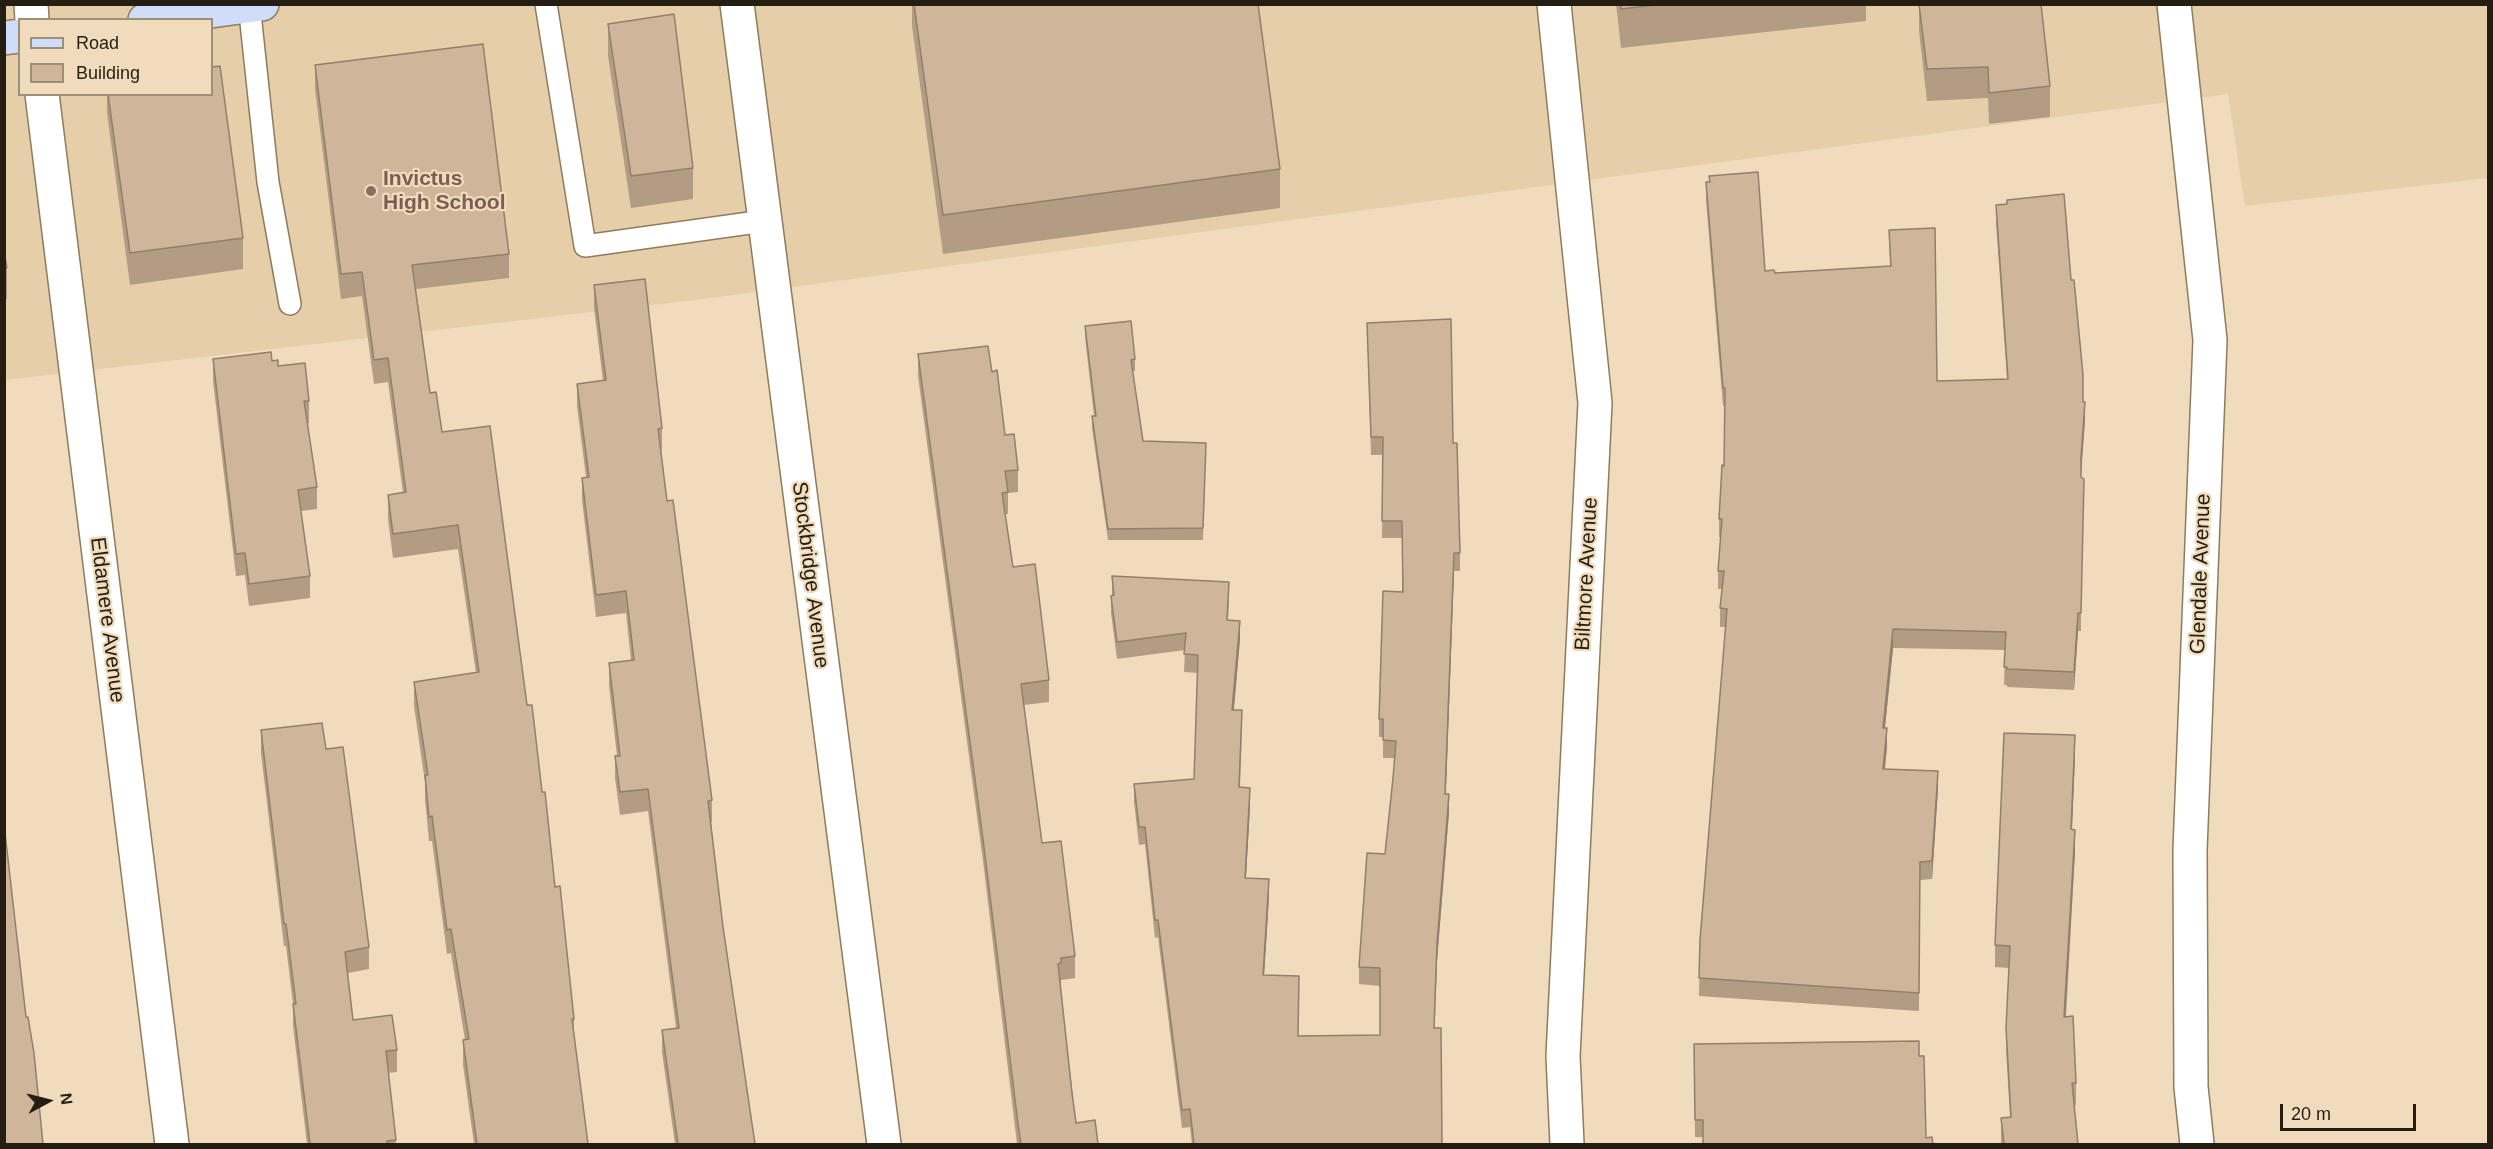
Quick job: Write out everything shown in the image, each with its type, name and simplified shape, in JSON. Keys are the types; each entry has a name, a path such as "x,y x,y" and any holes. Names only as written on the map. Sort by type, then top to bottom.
{"main road":[{"path":"159,18 253,5"}],"street":[{"name":"Stockbridge Avenue","path":"737,4 884,1144"},
{"name":"Biltmore Avenue","path":"1554,4 1595,403 1563,1056 1566,1144"},
{"name":"Glendale Avenue","path":"2174,4 2210,340 2190,850 2191,1087 2197,1144"},
{"name":"Eldamere Avenue","path":"42,96 172,1144"}],"lane":[{"path":"546,4 585,246 764,221"},
{"path":"253,5 268,182 290,304"}],"shaded area":[{"path":"4,5 2488,5 2488,178 2245,206 2228,94 696,300 5,380"}],"building":[{"path":"914,4 1258,4 1280,169 943,215"},
{"path":"1621,4 1664,4 1621,9"},
{"path":"1919,4 2041,4 2050,86 1989,93 1988,67 1927,69"},
{"path":"674,14 693,168 631,176 608,24"},
{"path":"483,44 509,254 412,265 430,393 436,392 442,432 490,426 527,705 532,705 542,792 545,792 555,887 560,886 574,1019 572,1019 588,1144 477,1144 463,1040 469,1039 451,929 447,930 432,816 429,817 425,775 428,775 414,682 479,672 458,525 393,534 388,495 406,492 388,358 374,360 362,272 341,274 315,65"},
{"path":"220,66 243,238 130,253 108,96 213,96 213,67"},
{"path":"1758,172 1765,271 1774,270 1775,273 1891,266 1889,230 1935,228 1937,381 2008,379 1996,205 2007,204 2007,200 2064,194 2071,280 2074,280 2083,375 2083,402 2085,402 2081,457 2081,477 2084,479 2081,613 2078,613 2074,672 2007,669 2004,667 2006,632 1893,629 1883,728 1887,728 1883,769 1938,771 1932,861 1920,862 1919,993 1699,978 1700,940 1727,609 1720,608 1724,571 1718,571 1722,519 1719,519 1722,465 1724,466 1725,388 1723,388 1706,182 1710,182 1709,176"},
{"path":"4,251 7,268 4,268"},
{"path":"645,279 662,428 658,429 667,501 673,500 712,800 708,801 723,927 755,1144 678,1144 662,1030 679,1028 648,789 620,792 615,756 620,756 609,663 634,660 626,591 596,595 582,478 589,477 577,384 606,380 594,285"},
{"path":"1451,319 1453,443 1457,443 1460,553 1454,553 1445,794 1449,794 1437,943 1434,1028 1441,1028 1442,1144 1194,1144 1190,1109 1182,1110 1158,920 1155,920 1145,827 1139,827 1134,784 1194,779 1198,655 1184,654 1186,633 1117,642 1111,596 1114,595 1112,576 1229,582 1227,620 1240,621 1232,710 1242,710 1239,787 1250,788 1245,878 1269,879 1263,975 1299,976 1298,1036 1380,1035 1380,968 1359,967 1367,853 1385,854 1393,778 1396,741 1383,740 1383,719 1379,719 1383,591 1403,592 1402,521 1382,521 1383,437 1371,437 1367,323"},
{"path":"1131,321 1135,359 1131,360 1143,441 1206,443 1203,528 1108,529 1092,416 1096,416 1085,326"},
{"path":"988,346 992,372 997,370 1005,435 1014,434 1018,470 1005,471 1008,492 1002,493 1013,567 1035,564 1049,680 1021,684 1042,843 1061,841 1075,956 1061,958 1061,963 1058,964 1076,1123 1095,1120 1098,1144 1021,1144 1018,1124 983,839 918,354"},
{"path":"271,352 272,361 278,360 278,366 305,363 309,401 304,401 317,487 298,490 310,576 249,584 245,553 236,554 213,359"},
{"path":"322,723 326,749 343,747 369,947 345,952 353,1020 392,1015 397,1050 386,1051 396,1140 387,1141 387,1144 310,1144 293,1004 296,1004 261,730"},
{"path":"2004,733 2075,735 2071,829 2075,830 2064,1017 2073,1016 2076,1083 2072,1083 2078,1144 2004,1144 2001,1118 2011,1117 2006,1028 2010,946 1995,945"},
{"path":"4,824 26,1017 28,1017 34,1053 43,1144 4,1144"},
{"path":"1919,1041 1919,1056 1924,1056 1926,1138 1932,1137 1933,1144 1703,1144 1703,1120 1695,1120 1694,1044"}],"place":[{"name":"Invictus High School","path":"371,191"}]}
